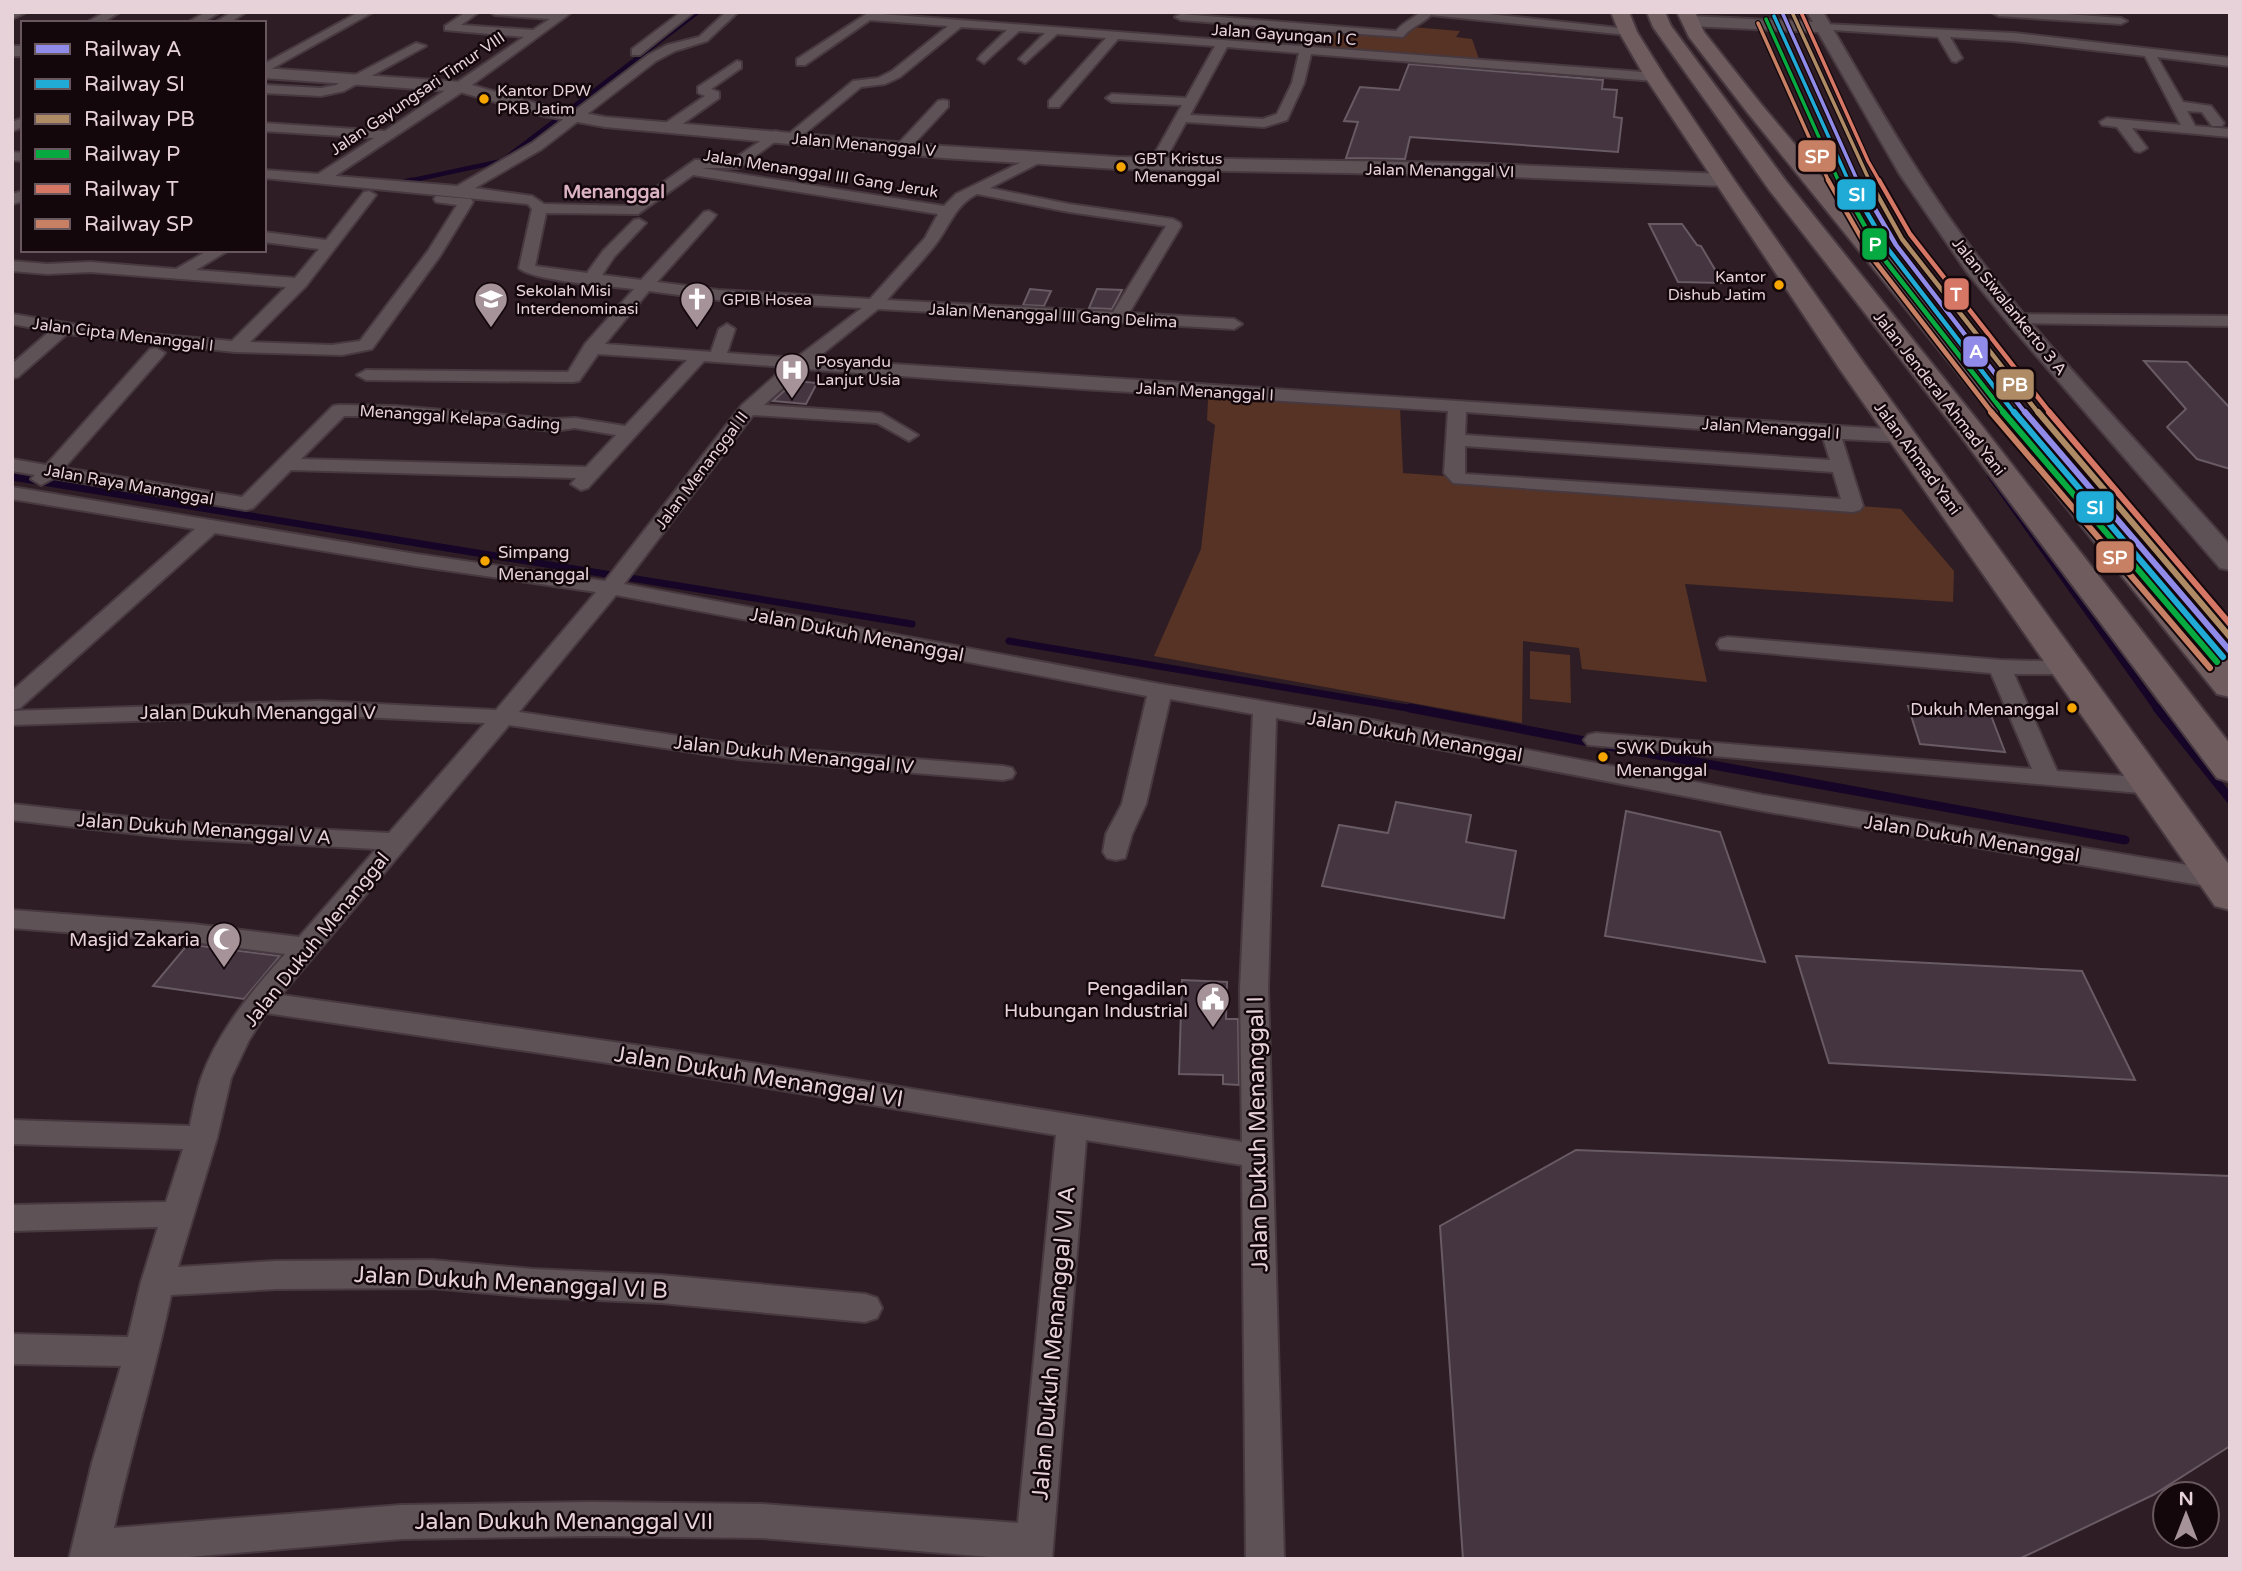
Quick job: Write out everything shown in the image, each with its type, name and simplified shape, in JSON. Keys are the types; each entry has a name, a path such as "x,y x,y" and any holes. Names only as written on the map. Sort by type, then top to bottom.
{"highway":[{"name":"Jalan Ahmad Yani","path":"1620,12 1628,32 1655,77 1800,292 2151,786 2226,886"},
{"name":"Jalan Jenderal Ahmad Yani","path":"1656,12 1662,27 1778,186 1972,432 2230,770"},
{"name":"Jalan Jenderal Ahmad Yani","path":"1688,17 1701,41 1754,108 2229,683"},
{"path":"1800,292 1821,301 1879,379 1972,432"}],"street":[{"path":"12,16 22,12"},
{"path":"96,21 116,12"},
{"path":"197,21 215,12"},
{"path":"224,21 241,12"},
{"path":"266,70 368,12"},
{"path":"474,12 449,28 536,34"},
{"path":"495,12 564,14"},
{"path":"622,62 688,12"},
{"path":"994,27 1007,12"},
{"path":"1181,17 1399,35 1411,21 1419,20 1426,12"},
{"path":"1434,12 1628,32"},
{"path":"1999,13 2121,21"},
{"path":"1999,13 2014,37"},
{"name":"Jalan Gayungsari Timur VIII","path":"321,178 461,87 564,14"},
{"path":"266,174 321,178 462,196 526,153 565,113 670,48 703,38 727,17"},
{"name":"Jalan Gayungan I C","path":"801,62 864,17 1655,77"},
{"path":"1688,17 1819,20 1925,27 1941,32 2014,37 2230,62"},
{"name":"Jalan Siwalankerto 3 A","path":"1819,20 1909,173 1974,266 2230,562"},
{"path":"1054,104 1119,32 1103,22"},
{"path":"266,186 369,195 532,200 540,208 633,211 703,163 734,165 783,136 857,84 881,81 896,74 958,23"},
{"path":"1182,118 1264,123 1282,117 1298,83 1312,27"},
{"path":"984,59 1015,29"},
{"path":"1025,59 1053,32"},
{"path":"1941,32 1956,58"},
{"path":"1156,164 1223,45"},
{"path":"266,89 321,92 361,79 419,46"},
{"path":"2149,52 2160,78 2180,106 2190,130"},
{"path":"669,127 714,95 702,90 737,65"},
{"name":"Jalan Menanggal V","path":"266,71 461,87 565,113 669,127 902,148 1156,164"},
{"path":"1112,98 1190,102"},
{"path":"902,148 943,104"},
{"path":"2180,106 2206,108 2217,123"},
{"path":"2140,148 2114,122 2230,133"},
{"path":"266,127 387,135"},
{"path":"947,211 961,197 1038,158"},
{"name":"Jalan Menanggal VI","path":"1156,164 1465,169 1723,180"},
{"name":"Jalan Menanggal III Gang Jeruk","path":"690,170 947,211"},
{"path":"977,190 1069,208 1172,223 1174,226 1158,257 1117,318"},
{"path":"235,346 300,283 369,195"},
{"name":"Jalan Cipta Menanggal I","path":"12,319 62,329 235,346 356,349 365,346 435,253 466,203 462,196"},
{"name":"Jalan Menanggal III Gang Delima","path":"540,208 527,268 718,295 1234,324"},
{"name":"Jalan Menanggal II","path":"622,575 716,447 748,409 801,362 873,305 931,240 947,211"},
{"path":"366,376 564,379 575,376 591,348 644,285 709,215"},
{"path":"592,278 608,254 639,223"},
{"path":"266,237 328,245"},
{"path":"174,275 217,252"},
{"path":"12,266 47,269 83,267 300,283"},
{"path":"2017,318 2230,321"},
{"path":"2207,320 2230,340"},
{"path":"12,373 62,329"},
{"path":"289,464 586,479 629,432 708,358 727,330"},
{"name":"Jalan Menanggal I","path":"591,348 1068,383 1902,436"},
{"path":"19,493 50,472 156,353"},
{"path":"1457,406 1454,472 1460,479 1853,506 1831,433"},
{"path":"748,409 772,408 881,418 909,435"},
{"name":"Menanggal Kelapa Gading","path":"246,504 289,464 335,413 343,409 552,425 575,423 629,432"},
{"path":"1639,419 1653,493"},
{"path":"1456,440 1843,467"},
{"name":"Jalan Raya Mananggal","path":"12,465 186,497 246,504"},
{"name":"Jalan Dukuh Menanggal","path":"19,493 211,527 622,575 1160,691 1370,726 1762,803 2226,886"},
{"path":"160,517 186,497"},
{"path":"12,704 211,527"},
{"name":"Jalan Dukuh Menanggal","path":"91,1553 110,1463 142,1352 157,1282 202,1138 216,1078 236,1037 300,946 396,842 622,575"},
{"path":"1728,644 2000,667 2067,667"},
{"path":"2000,667 2049,779"},
{"path":"1116,852 1119,834 1134,804 1160,691"},
{"name":"Jalan Dukuh Menanggal V","path":"12,718 319,708 503,717"},
{"name":"Jalan Dukuh Menanggal I","path":"1265,709 1255,989 1265,1559"},
{"name":"Jalan Dukuh Menanggal IV","path":"503,717 739,752 1003,773"},
{"path":"1596,740 2151,786"},
{"name":"Jalan Dukuh Menanggal V A","path":"12,812 174,830 396,842"},
{"path":"12,919 193,933 300,946"},
{"name":"Jalan Dukuh Menanggal VI","path":"259,1002 670,1061 1257,1156"},
{"name":"Jalan Dukuh Menanggal VI A","path":"1034,1550 1072,1127"},
{"path":"12,1132 202,1138"},
{"path":"12,1217 177,1214"},
{"name":"Jalan Dukuh Menanggal VI B","path":"157,1282 276,1275 432,1274 533,1283 661,1289 865,1308"},
{"path":"12,1349 142,1352"},
{"name":"Jalan Dukuh Menanggal VII","path":"91,1553 401,1522 592,1519 762,1521 1034,1550"}],"shaded area":[{"path":"1412,27 1460,31 1456,37 1472,39 1479,59 1331,50 1330,45 1313,44 1316,28 1402,36"},
{"path":"1208,399 1400,407 1403,473 1901,509 1954,571 1953,602 1685,584 1707,682 1582,669 1579,648 1523,641 1522,723 1154,656 1201,549 1215,425 1207,420"},
{"path":"1530,651 1570,655 1571,703 1530,699"}],"building":[{"path":"1409,64 1603,80 1602,89 1617,90 1614,117 1622,118 1618,152 1410,137 1405,159 1346,158 1358,122 1344,121 1360,87 1399,90"},
{"path":"1649,224 1682,224 1697,245 1701,246 1723,283 1678,282"},
{"path":"1030,289 1051,291 1044,306 1023,305"},
{"path":"1097,289 1122,290 1112,309 1089,308"},
{"path":"2144,361 2187,362 2230,408 2230,469 2197,459 2167,427 2186,409"},
{"path":"795,381 817,383 806,404 773,401"},
{"path":"1908,706 1990,713 2005,752 1920,744"},
{"path":"1396,802 1471,815 1466,842 1516,851 1504,918 1322,886 1339,825 1388,833"},
{"path":"1626,811 1720,832 1765,962 1605,936"},
{"name":"Masjid Zakaria","path":"188,944 280,956 244,999 153,986"},
{"path":"1796,956 2082,971 2135,1080 1829,1063"},
{"name":"Pengadilan Hubungan Industrial","path":"1182,980 1227,982 1226,1019 1238,1019 1239,1085 1223,1084 1223,1075 1179,1074"},
{"path":"1576,1150 2230,1176 2230,1446 2177,1480 2151,1480 2151,1496 2019,1559 1463,1559 1440,1226"}],"waterway":[{"path":"404,182 502,161 698,12"},
{"path":"404,182 412,180"},
{"path":"400,183 404,182"},
{"path":"1991,476 2158,710"},
{"path":"12,477 912,624"},
{"path":"1009,641 1419,710"},
{"path":"1410,708 1595,743"},
{"path":"2157,708 2230,799"},
{"path":"1608,746 2125,840"}],"rail line":[{"name":"A","path":"1782,12 1862,190 1896,245 1974,350 2230,651"},
{"name":"PB","path":"1792,12 1860,165 1902,239 2020,391 2230,637"},
{"name":"T","path":"1801,12 1868,161 1910,234 2027,386 2230,624"},
{"name":"SI","path":"1774,16 1844,173 1888,249 2006,403 2223,657"},
{"name":"P","path":"1766,19 1836,176 1881,255 2000,408 2217,662"},
{"name":"SP","path":"1758,23 1828,180 1874,260 1993,414 2210,668"}],"place":[{"name":"Kantor DPW PKB Jatim","path":"484,99"},
{"name":"GBT Kristus Menanggal","path":"1121,167"},
{"name":"Kantor Dishub Jatim","path":"1779,285"},
{"name":"Sekolah Misi Interdenominasi","path":"491,329"},
{"name":"GPIB Hosea","path":"697,329"},
{"name":"Posyandu Lanjut Usia","path":"792,400"},
{"name":"Simpang Menanggal","path":"485,561"},
{"name":"Dukuh Menanggal","path":"2072,708"},
{"name":"SWK Dukuh Menanggal","path":"1603,757"},
{"name":"Masjid Zakaria","path":"224,969"},
{"name":"Pengadilan Hubungan Industrial","path":"1213,1029"}],"district":[{"name":"Menanggal","path":"614,191"}]}
